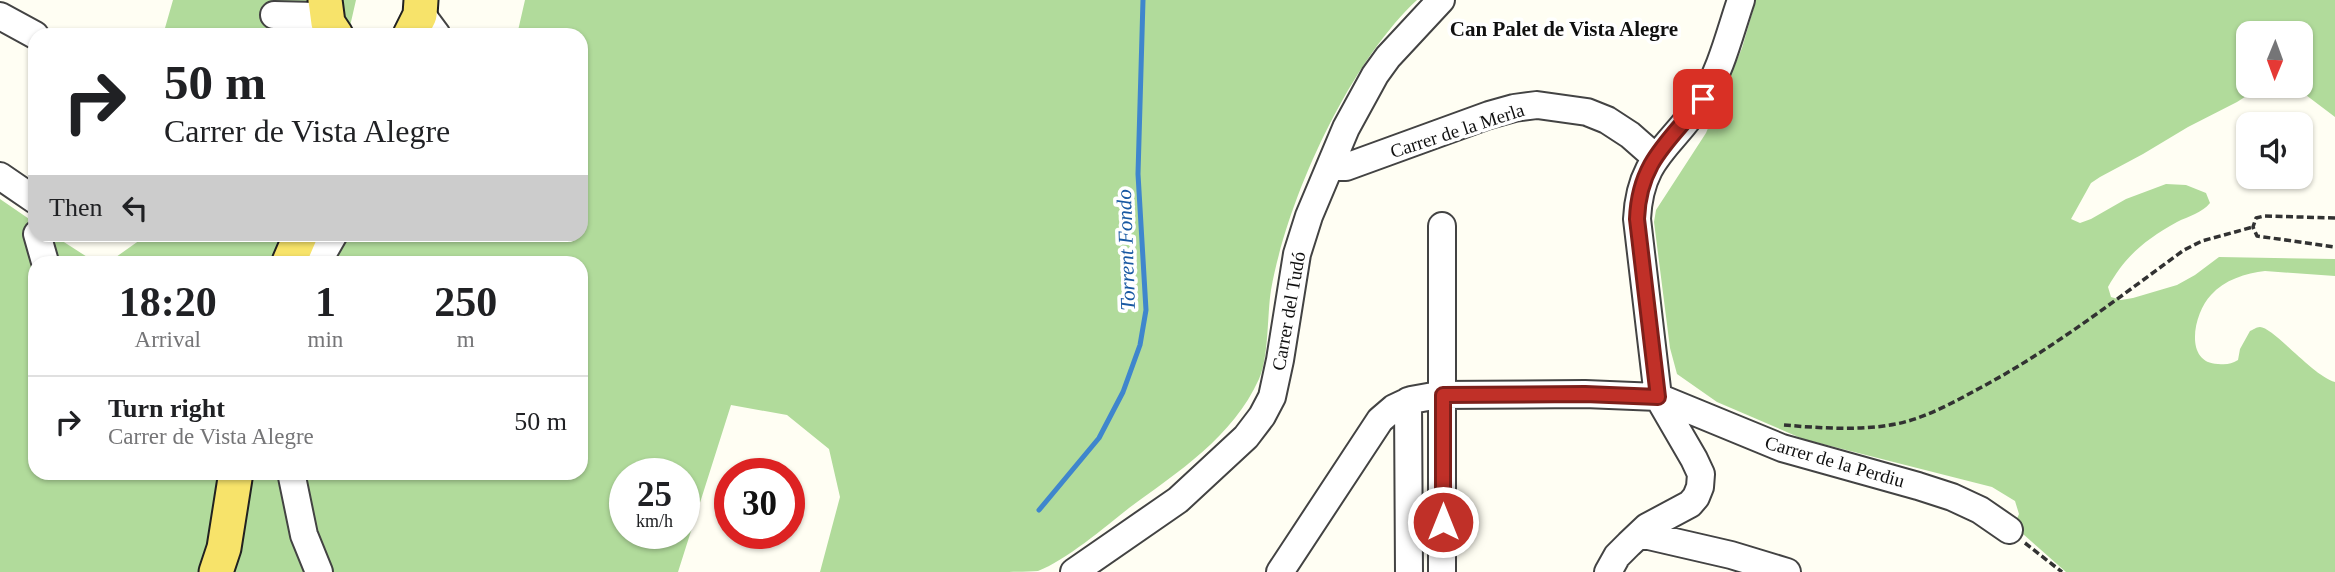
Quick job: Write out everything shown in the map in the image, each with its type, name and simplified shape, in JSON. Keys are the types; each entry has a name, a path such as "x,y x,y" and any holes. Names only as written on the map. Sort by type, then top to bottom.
{"main road":[{"path":"216,572 224,548 235,480"}],"street":[{"name":"Carrer del Tudó","path":"1074,572 1178,500 1239,444 1262,416 1272,397 1297,254 1309,216 1346,128 1375,75 1406,36 1441,0"},
{"path":"1608,572 1617,556 1647,527 1690,504 1700,487 1701,474 1694,459 1658,397 1637,219 1642,183 1655,157 1703,99 1715,74 1734,3"},
{"path":"0,16 28,31"},
{"path":"275,17 316,16 331,25"},
{"name":"Carrer de la Merla","path":"1331,167 1346,167 1489,115 1537,105 1587,112 1630,135 1655,157"},
{"path":"0,176 28,195"},
{"path":"1441,226 1442,572"},
{"path":"1280,572 1380,420 1408,401 1443,395 1585,394 1658,397"},
{"name":"Carrer de la Perdiu","path":"1658,397 1782,448 1952,498 1980,510 2009,530"},
{"path":"1408,401 1409,572"},
{"path":"293,480 304,535 319,572"},
{"path":"1640,534 1750,566 1787,572"}],"path":[{"path":"2335,218 2264,216 2256,218 2253,228 2258,236 2335,247"},
{"path":"1779,424 1865,427 1896,424 1919,417 1979,389 2052,345 2185,250 2202,241 2253,228"},
{"path":"2009,530 2062,572"}],"green space":[{"path":"173,0 356,0 350,28 165,28"},
{"path":"525,0 1417,0 1392,27 1345,95 1306,175 1279,254 1271,290 1265,359 1259,379 1248,400 1235,419 1185,467 1072,552 1038,571 820,572 840,497 829,449 787,415 731,405 700,503 700,458 609,458 609,549 685,549 678,572 0,572 0,199 28,218 28,242 64,242 86,256 28,256 28,480 588,480 588,256 117,256 137,242 588,242 588,28 519,28"},
{"path":"1756,0 2335,0 2335,117 2310,98 2314,98 2314,21 2236,21 2236,98 2243,98 2091,183 2071,219 2080,223 2091,219 2126,199 2166,184 2186,185 2206,193 2210,203 2207,206 2155,235 2137,249 2122,266 2108,287 2111,297 2121,300 2177,285 2219,257 2335,259 2335,276 2265,271 2229,281 2216,290 2205,303 2195,336 2200,355 2207,361 2226,364 2238,360 2240,349 2250,331 2260,327 2274,335 2316,371 2335,382 2335,572 2066,572 2014,526 2019,514 2015,501 1992,487 1803,439 1717,402 1677,374 1670,348 1654,222 1656,210 1706,133 1742,48"}],"waterway":[{"name":"Torrent Fondo","path":"1039,510 1099,438 1123,392 1140,345 1146,310 1138,174 1143,0"}],"district":[{"name":"Can Palet de Vista Alegre","path":"1564,29"}],"route":[{"path":"1443,522 1443,395 1585,394 1658,397 1637,219 1638,201 1649,165 1703,99"}]}
